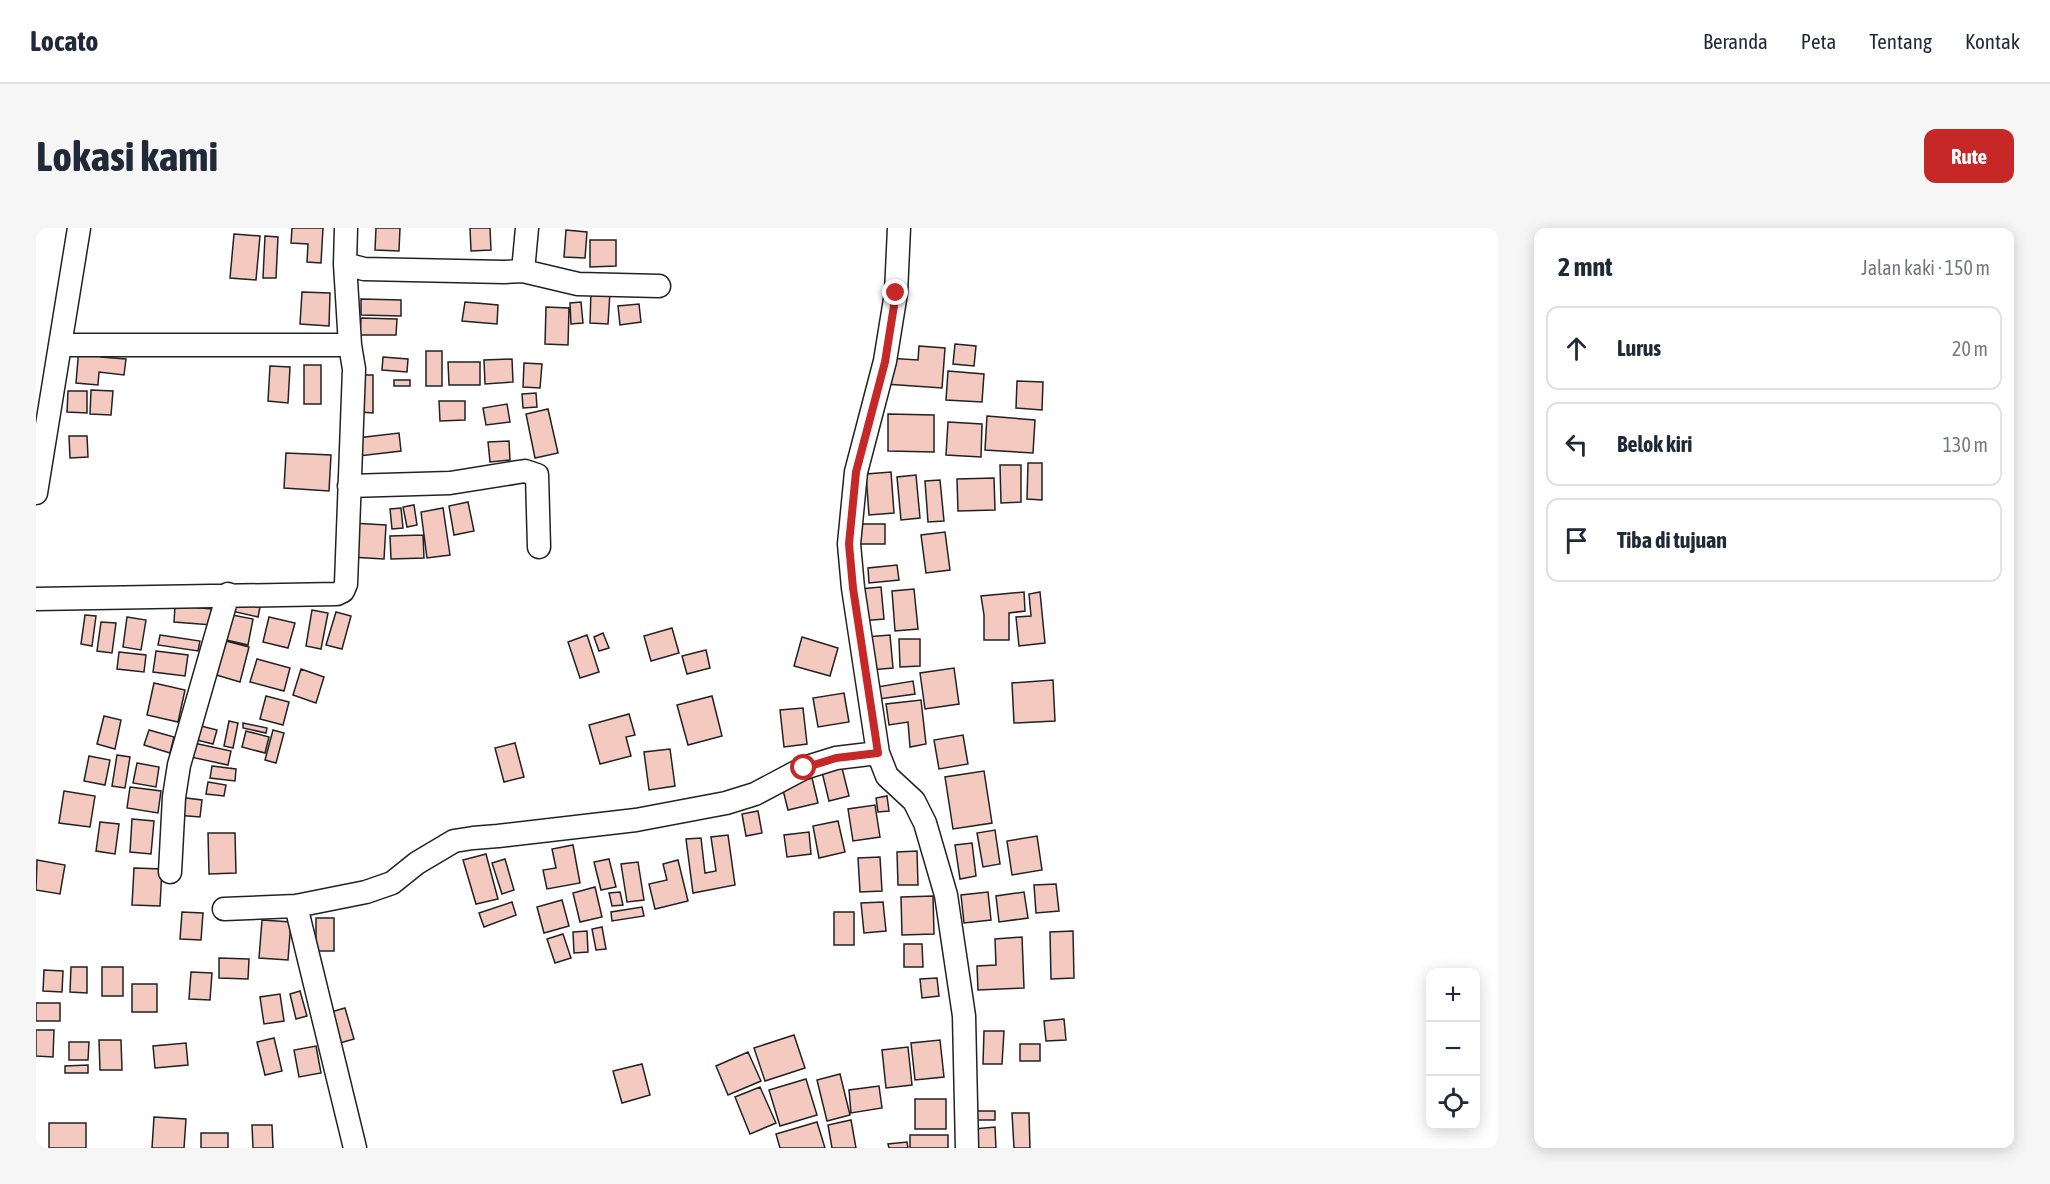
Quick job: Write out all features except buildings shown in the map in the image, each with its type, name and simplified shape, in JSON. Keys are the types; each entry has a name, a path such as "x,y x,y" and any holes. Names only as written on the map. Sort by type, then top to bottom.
{"street":[{"path":"36,493 62,345 79,228"},
{"path":"36,598 337,594 343,591 346,585 354,369 350,345 345,264 346,228"},
{"path":"523,271 527,228"},
{"path":"899,228 896,293 885,362 856,472 849,544 853,588 878,753 887,776 914,801 925,823 946,894 964,1016 967,1148"},
{"path":"345,264 364,269 523,271 578,284 659,286"},
{"path":"62,345 350,345"},
{"path":"350,486 450,483 525,471 533,472 537,475 539,547"},
{"path":"170,872 174,797 179,765 228,594"},
{"path":"224,909 296,906 366,892 392,883 417,863 454,841 636,820 726,803 755,794 804,768 836,758 878,753"},
{"path":"296,906 355,1148"}],"route":[{"path":"804,768 836,758 878,753 853,588 849,544 856,472 885,362 896,293"}]}
